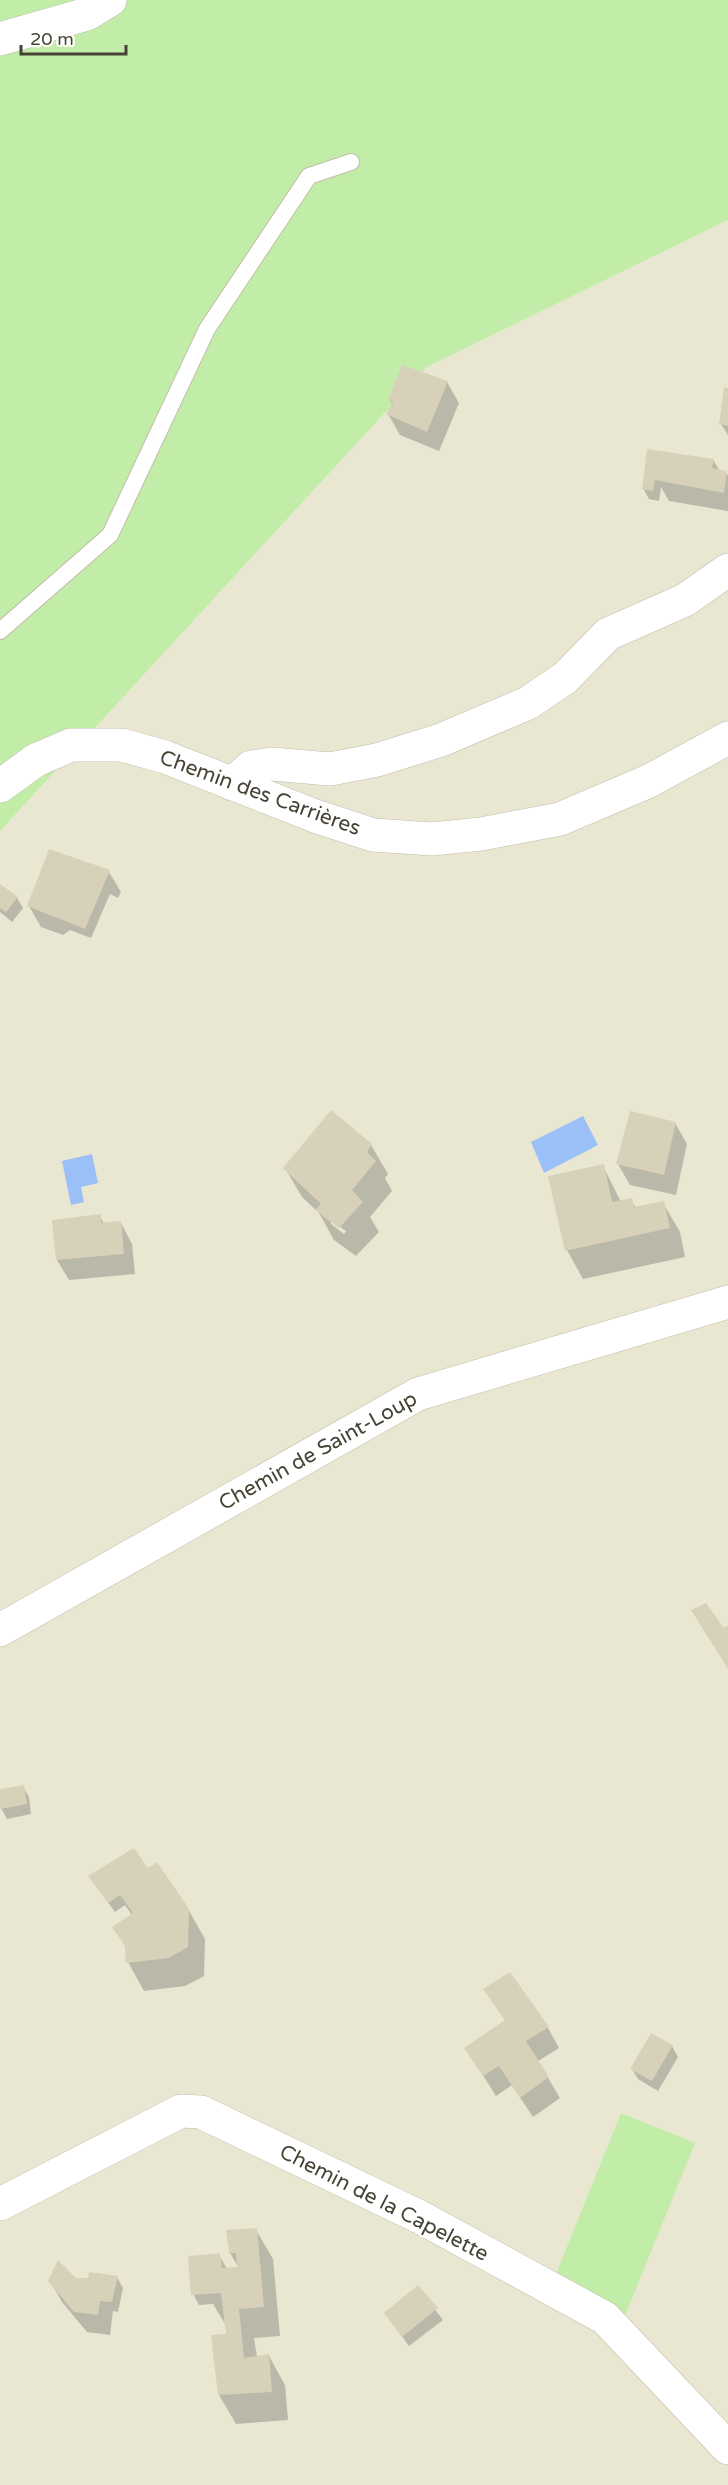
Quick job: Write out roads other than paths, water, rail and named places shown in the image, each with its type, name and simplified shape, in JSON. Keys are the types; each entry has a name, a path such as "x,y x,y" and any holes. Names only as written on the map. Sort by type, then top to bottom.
{"street":[{"path":"0,39 87,14 110,0"},
{"path":"232,784 251,767 272,764 330,770 377,760 441,740 528,703 565,678 608,634 685,600 728,570"},
{"name":"Chemin des Carrières","path":"0,786 36,760 71,745 122,745 165,757 373,835 432,839 481,834 560,819 649,781 728,738"},
{"name":"Chemin de Saint-Loup","path":"0,1630 418,1394 728,1302"},
{"name":"Chemin de la Capelette","path":"0,2204 181,2111 201,2112 420,2217 605,2318 728,2448"}],"lane":[{"path":"0,631 110,535 207,329 309,176 351,162"}],"water":[{"path":"583,1116 598,1145 544,1173 531,1142"},
{"path":"92,1154 98,1183 81,1187 84,1202 71,1205 62,1161"}]}
